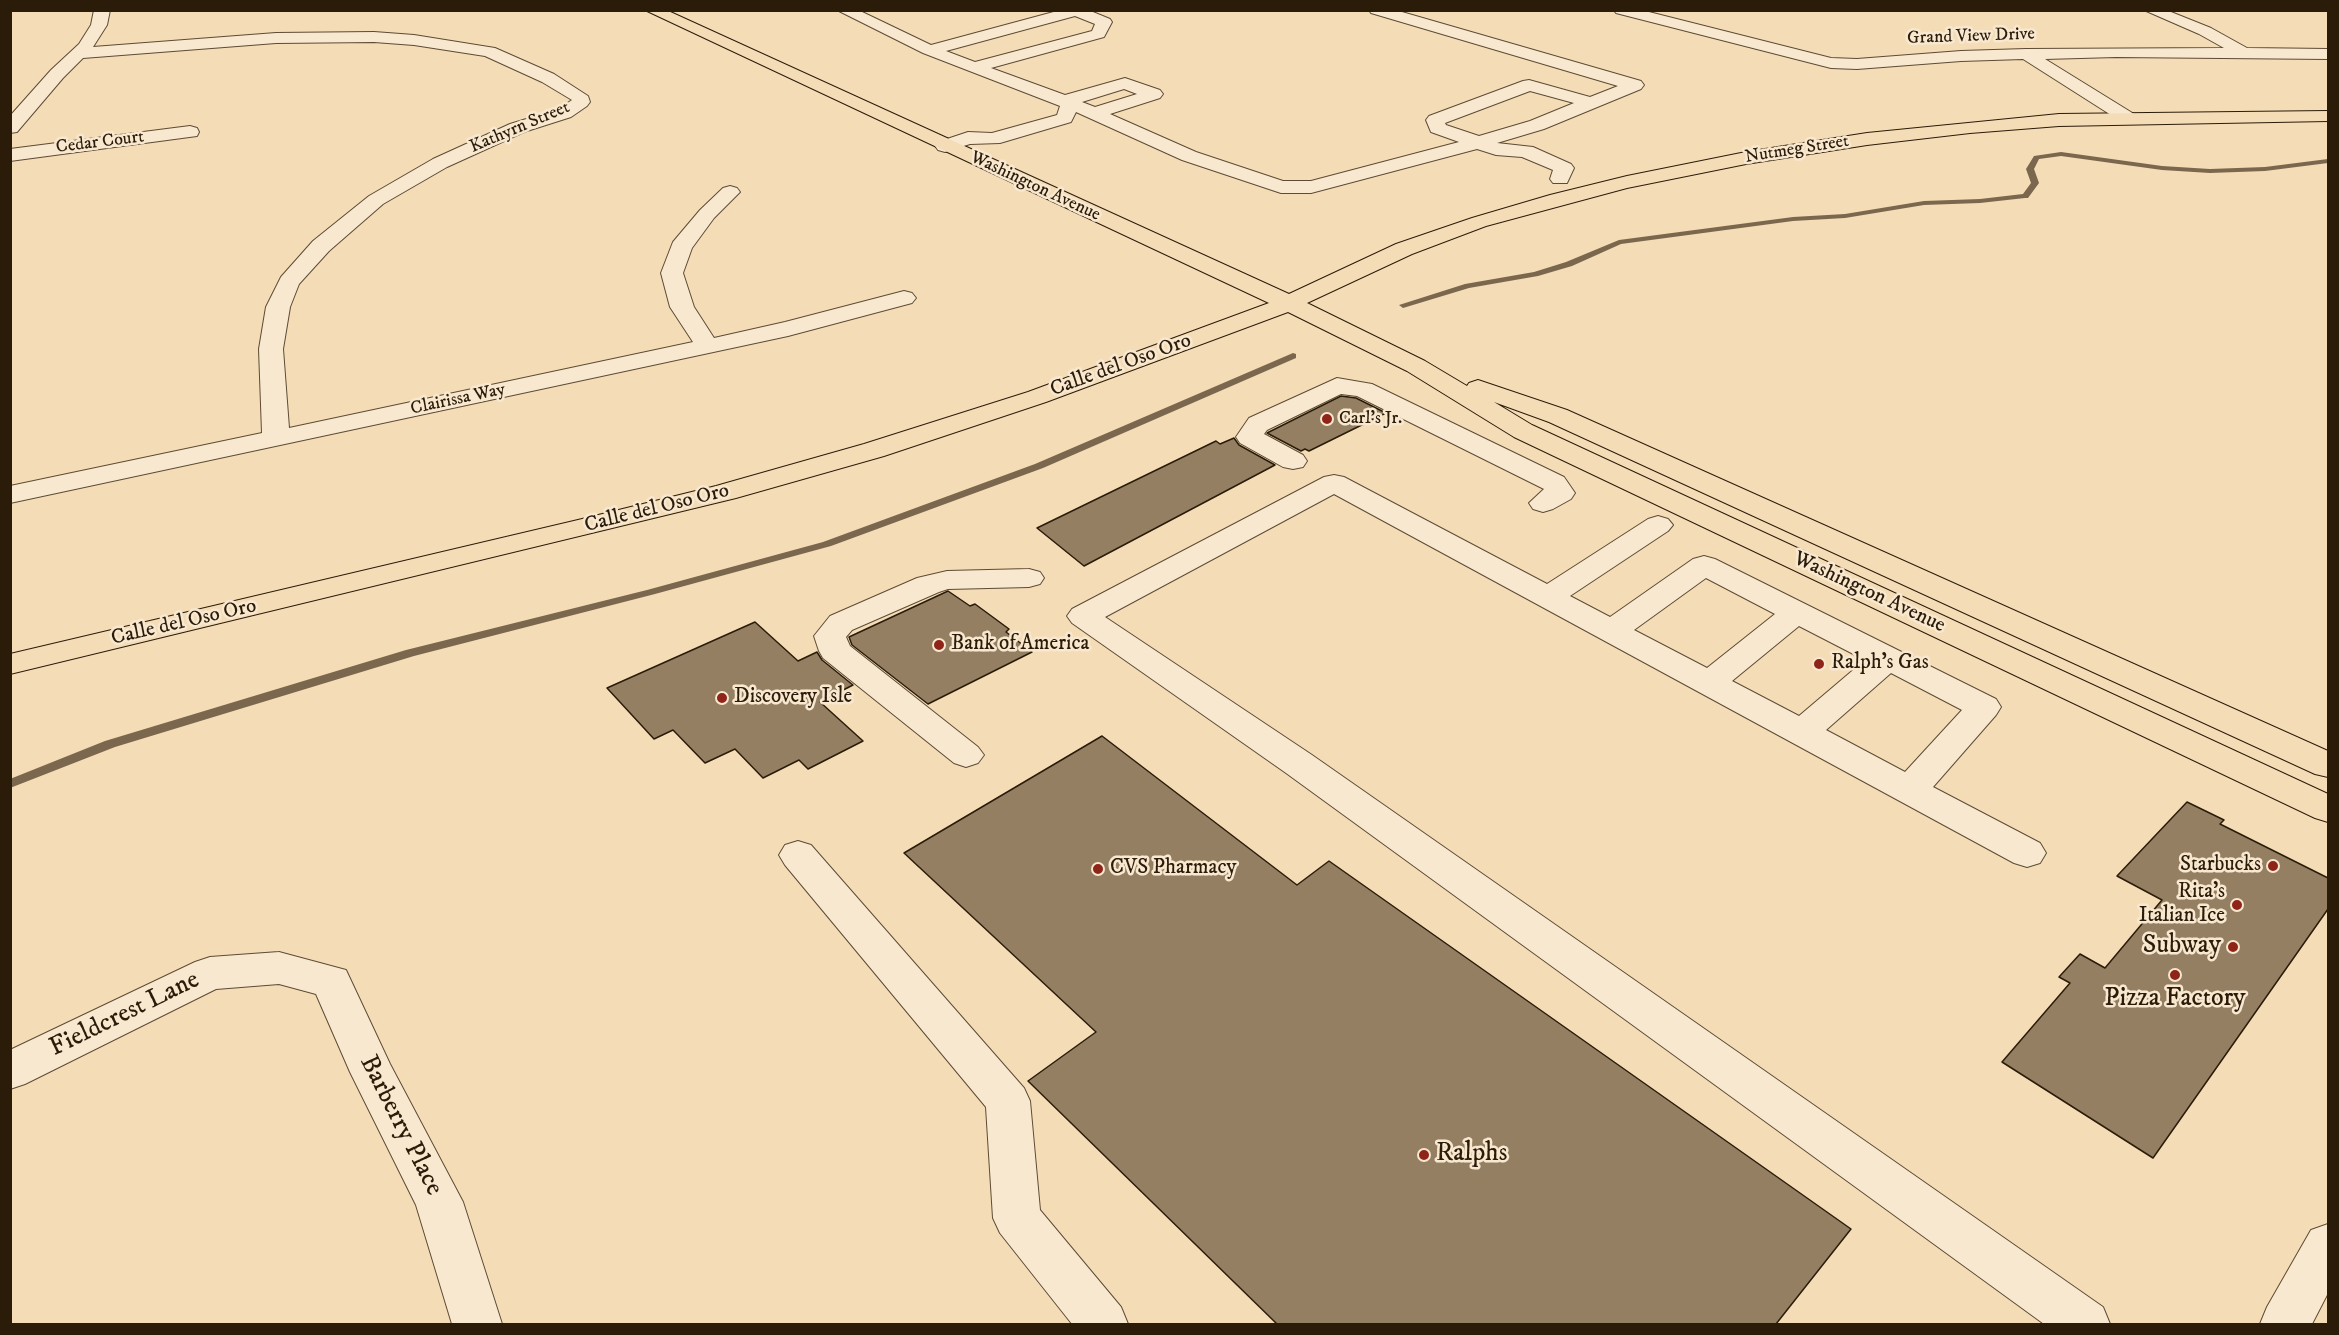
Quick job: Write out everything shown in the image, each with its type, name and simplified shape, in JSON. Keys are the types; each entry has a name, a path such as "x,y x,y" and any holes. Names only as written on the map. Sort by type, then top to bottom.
{"main road":[{"name":"Washington Avenue","path":"652,10 1289,303 1416,366 1523,431 2328,809"},
{"name":"Nutmeg Street","path":"1289,303 1404,249 1479,222 1586,192 1746,158 1867,139 1970,127 2060,120 2328,116"},
{"name":"Calle del Oso Oro","path":"10,664 566,532 726,492 851,457 1036,397 1289,303"},
{"name":"Washington Avenue","path":"1416,366 1558,416 2328,765"},
{"path":"1685,507 1708,504 1762,524 1883,578 1944,591"},
{"path":"1949,631 2020,643 2107,683 2188,715 2243,726"}],"street":[{"path":"10,128 79,53 99,25 102,10"},
{"path":"844,10 929,50 1076,107 1189,156 1281,187 1311,187 1487,146 1635,85 1376,10"},
{"name":"Grand View Drive","path":"1621,10 1831,63 2026,54 2243,52 2328,54"},
{"path":"2151,10 2205,31 2243,52"},
{"path":"929,50 1079,11 1104,22 1098,34 974,67"},
{"path":"362,37 384,22"},
{"path":"1399,36 1429,26"},
{"name":"Kathyrn Street","path":"79,53 276,38 362,37 414,40 489,52 548,78 579,96 581,102 565,113 517,128 440,162 376,200 321,246 289,282 278,307 271,349 276,439"},
{"path":"2026,54 2128,118"},
{"path":"1560,179 1564,168 1526,151 1487,146 1438,128 1435,120 1529,85 1592,103"},
{"path":"945,146 968,138 993,139 1045,124 1065,118 1076,107"},
{"path":"968,138 970,128 1021,113 1036,109 1076,107"},
{"path":"1021,113 1045,124"},
{"name":"Cedar Court","path":"10,155 190,132"},
{"path":"1487,146 1498,158 1532,175 1560,179 1586,192"},
{"path":"1515,166 1544,159"},
{"path":"708,346 682,307 672,273 681,247 707,214 730,192"},
{"name":"Clairissa Way","path":"10,495 788,329 904,298"},
{"path":"1293,461 1249,437 1258,424 1337,386 1364,389 1554,483 1561,493 1543,504"},
{"path":"2027,853 1334,483 1083,616 1299,764 2085,1324"},
{"path":"1547,597 1658,525"},
{"path":"1611,631 1704,566 1984,707 1910,790"},
{"path":"966,755 835,651 830,636 841,623 928,585 947,580 1029,578"},
{"path":"1709,683 1797,612"},
{"path":"1802,732 1888,658"},
{"path":"798,855 1008,1101 1017,1218 1103,1324"},
{"name":"Fieldcrest Lane","path":"10,1071 210,973 279,968"},
{"name":"Barberry Place","path":"279,968 331,982 372,1072 439,1202 477,1324"},
{"path":"2285,1324 2328,1246"}],"building":[{"name":"Carl's Jr.","path":"1341,396 1356,398 1386,413 1309,451 1305,449 1301,451 1267,433"},
{"path":"1234,438 1239,445 1275,465 1084,566 1037,528 1216,441 1220,444"},
{"name":"Bank of America","path":"948,591 970,606 975,604 1009,629 1006,632 1032,652 928,704 852,645 849,637"},
{"name":"Discovery Isle","path":"755,622 798,661 817,652 822,660 853,685 820,702 863,741 808,769 799,760 763,778 735,749 705,763 673,730 654,739 607,688"},
{"name":"Ralphs","path":"1102,736 1297,885 1329,861 1851,1229 1776,1324 1277,1324 1028,1081 1096,1032 904,853"},
{"path":"2187,802 2224,820 2220,824 2328,878 2328,909 2153,1158 2002,1062 2070,983 2059,977 2080,954 2105,968 2162,900 2117,876"}],"waterway":[{"path":"1403,305 1468,286 1535,274 1569,264 1619,242 1793,219 1845,216 1924,203 1980,201 2025,196 2035,183 2030,169 2036,157 2061,154 2162,168 2210,171 2265,169 2328,161"},
{"path":"10,784 110,744 410,653 651,592 827,544 1039,466 1293,356"}],"place":[{"name":"Carl's Jr.","path":"1327,419"},
{"name":"Bank of America","path":"939,645"},
{"name":"Ralph's Gas","path":"1819,664"},
{"name":"Discovery Isle","path":"722,698"},
{"name":"Starbucks","path":"2273,866"},
{"name":"CVS Pharmacy","path":"1098,869"},
{"name":"Rita's Italian Ice","path":"2237,905"},
{"name":"Subway","path":"2233,947"},
{"name":"Pizza Factory","path":"2175,975"},
{"name":"Ralphs","path":"1424,1155"}]}
